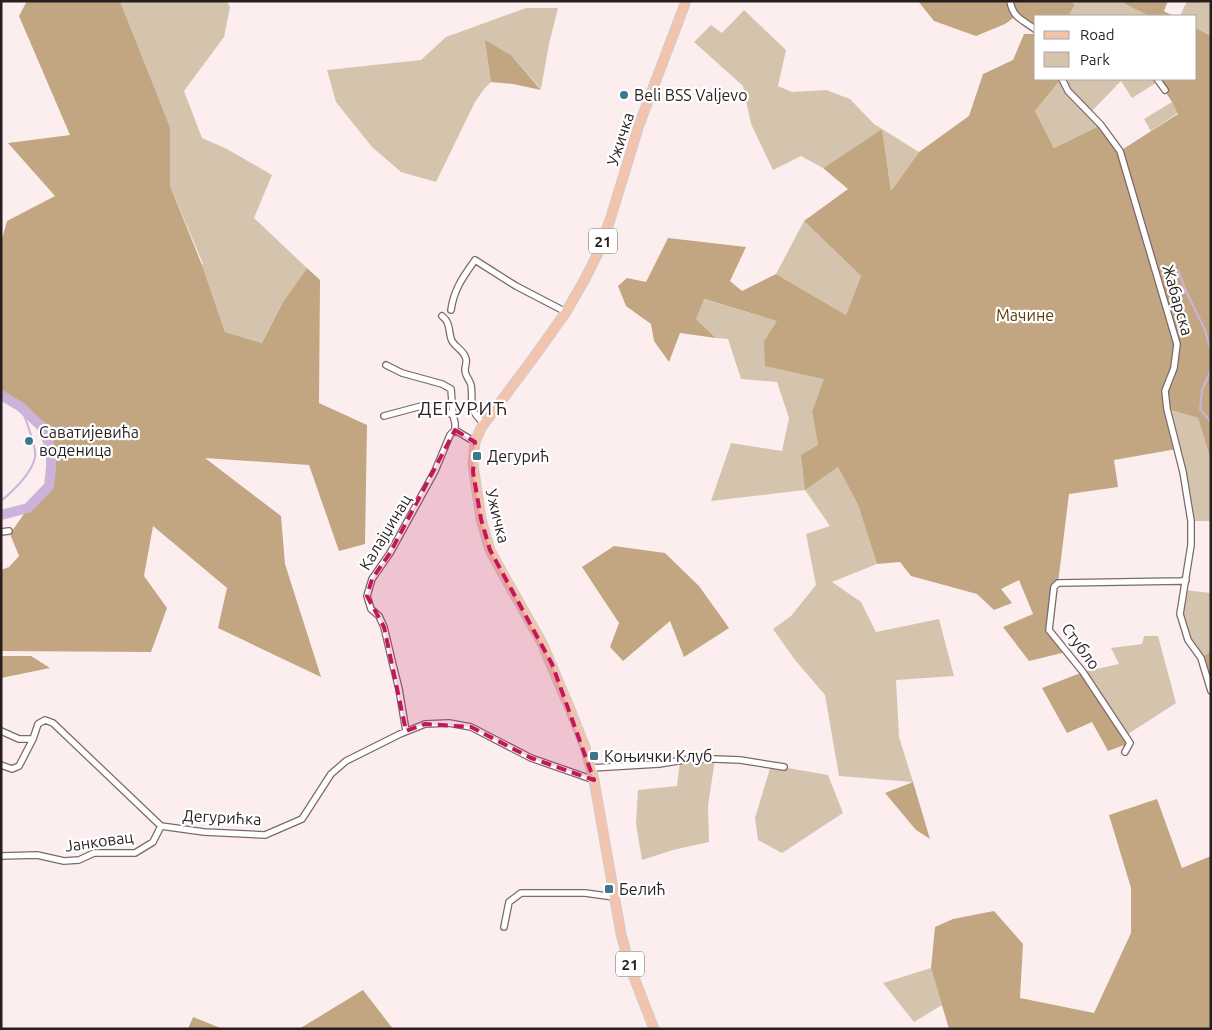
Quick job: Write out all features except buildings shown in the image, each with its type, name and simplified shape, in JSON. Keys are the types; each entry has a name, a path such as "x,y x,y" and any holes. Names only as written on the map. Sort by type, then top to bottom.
{"main road":[{"name":"Ужичка","path":"654,1029 630,967 624,945 594,780 580,732 549,657 498,565 488,542 481,519 473,464 475,442 484,424 566,312 603,242 639,125 686,1"}],"street":[{"path":"1010,1 1016,16 1034,28"},
{"name":"Жабарска","path":"1062,80 1068,92 1101,124 1120,151 1177,344 1174,368 1166,391 1167,409 1183,472 1191,520 1191,545 1180,614 1188,640 1201,658 1211,692"},
{"path":"1158,80 1165,90"},
{"path":"451,310 452,300 457,287 475,260 516,286 566,312"},
{"path":"442,316 447,322 450,338 462,350 466,358 464,369 471,383 472,409 484,424"},
{"path":"386,365 402,373 442,384 451,389 455,430 475,442"},
{"path":"384,416 425,405 453,415"},
{"name":"Калајџинац","path":"406,731 399,689 384,627 379,616 372,609 367,596 372,579 390,553 436,471 450,435 455,430"},
{"path":"1,532 9,531"},
{"name":"Стубло","path":"1126,752 1130,743 1083,672 1049,630 1054,586 1058,583 1186,580"},
{"name":"Дегурићка","path":"32,739 38,724 45,720 53,723 161,826 204,832 265,835 302,819 331,774 346,761 406,731 426,724 449,723 471,727 531,758 594,780"},
{"path":"1,731 19,739 32,739 19,766 12,769 1,765"},
{"path":"591,768 716,759 740,760 784,767"},
{"name":"Јанковац","path":"1,856 38,855 64,861 79,860 94,853 135,853 153,842 161,826"},
{"path":"504,927 509,902 521,893 585,893 614,897"}],"highlighted area":[{"path":"455,430 475,442 473,472 481,519 490,550 552,664 594,780 531,758 471,727 425,724 406,731 384,627 367,596 372,579 390,553"}],"green space":[{"path":"27,1 120,1 170,127 170,186 202,265 225,332 262,343 283,302 307,268 320,280 319,403 367,425 365,544 339,551 309,465 205,458 281,516 285,564 321,677 218,628 227,588 153,526 144,576 167,608 151,652 1,651 1,570 9,567 19,556 10,534 28,508 49,486 51,450 41,426 21,407 1,395 1,243 7,221 55,196 8,143 70,135 19,16"},
{"path":"120,1 227,1 230,7 224,37 184,91 202,138 227,149 272,175 254,218 307,268 283,302 262,343 225,332 203,264 170,186 170,127"},
{"path":"918,1 1071,1 1075,5 1069,15 1034,15 1034,26 1016,16 1005,24 976,36 934,21"},
{"path":"1071,1 1119,1 1147,15 1069,15 1075,5"},
{"path":"1119,1 1168,1 1164,11 1171,15 1147,15"},
{"path":"1187,1 1203,1 1211,4 1211,36 1197,29 1197,15 1180,15"},
{"path":"526,8 558,8 541,89 511,55 486,41 491,82 475,102 436,182 401,172 372,147 336,102 327,70 421,60 446,37"},
{"path":"744,10 786,50 778,86 792,92 826,90 850,99 874,124 919,152 891,191 882,129 823,168 801,156 773,170 751,124 743,86 694,42 711,25 722,33"},
{"name":"Мачине","path":"1197,29 1211,36 1211,461 1198,418 1167,409 1177,449 1114,460 1118,487 1069,494 1058,583 1054,587 1049,630 1066,652 1029,661 1003,627 1033,614 1019,580 1001,589 1012,603 994,610 977,594 911,576 900,562 877,564 858,505 838,467 805,490 801,455 818,445 812,412 824,379 765,366 764,341 777,321 704,299 696,319 716,338 680,333 669,362 654,341 651,324 626,306 618,286 627,278 646,282 668,238 746,247 730,281 742,291 776,274 846,315 861,276 804,221 848,189 823,168 882,129 891,191 919,152 969,116 983,74 1013,60 1024,34 1034,34 1034,80 1060,80 1035,111 1054,148 1101,125 1120,151 1178,114 1158,80 1197,80"},
{"path":"485,40 511,55 541,90 513,84 491,82"},
{"path":"1060,80 1159,81 1132,98 1121,81 1090,113 1101,125 1054,148 1035,111"},
{"path":"1172,102 1178,113 1151,131 1144,119"},
{"path":"804,221 861,276 846,315 776,274"},
{"path":"703,299 778,321 764,341 825,379 812,412 818,445 805,489 838,467 858,505 877,564 832,582 861,602 876,632 939,619 954,676 896,680 899,737 913,782 839,776 825,695 795,660 773,629 791,616 816,585 806,534 830,526 805,490 711,501 731,443 782,451 789,418 777,382 741,379 728,339 716,338 696,319"},
{"path":"1167,409 1198,418 1211,461 1211,521 1191,521"},
{"path":"614,546 665,553 699,586 729,628 684,657 670,621 623,661 610,647 619,623 582,567"},
{"path":"1184,590 1211,593 1211,651 1201,658 1188,640 1180,614"},
{"path":"1144,636 1158,636 1176,703 1125,736 1083,672 1119,664 1111,648 1142,644"},
{"path":"1211,651 1211,691 1201,658"},
{"path":"1,656 31,656 50,668 1,678"},
{"path":"1083,672 1130,743 1108,751 1092,722 1067,733 1042,688"},
{"path":"715,759 708,806 709,842 673,850 642,860 636,824 638,790 677,786 680,761"},
{"path":"771,765 828,775 843,813 782,853 758,840 755,818"},
{"path":"913,782 930,839 916,830 885,793"},
{"path":"1157,799 1182,868 1211,856 1211,1029 949,1029 931,968 935,927 953,919 994,911 1023,944 1020,998 1094,1013 1131,933 1131,888 1109,815"},
{"path":"931,968 942,1005 914,1022 883,983"},
{"path":"363,990 393,1029 299,1029"},
{"path":"193,1017 223,1029 188,1029"}],"waterway":[{"path":"1178,270 1205,330 1211,352"},
{"path":"1211,363 1210,372 1202,390 1200,409 1211,422"},
{"path":"1,395 21,407 41,426 51,449 49,486 28,508 1,515"},
{"path":"1,501 26,475 35,457 33,440 21,407"}],"place":[{"name":"Beli BSS Valjevo","path":"624,95"},
{"name":"Саватијевића воденица","path":"29,441"},
{"name":"Дегурић","path":"477,456"},
{"name":"Коњички Клуб","path":"594,756"},
{"name":"Белић","path":"609,889"}],"district":[{"name":"ДЕГУРИЋ","path":"463,408"}]}
